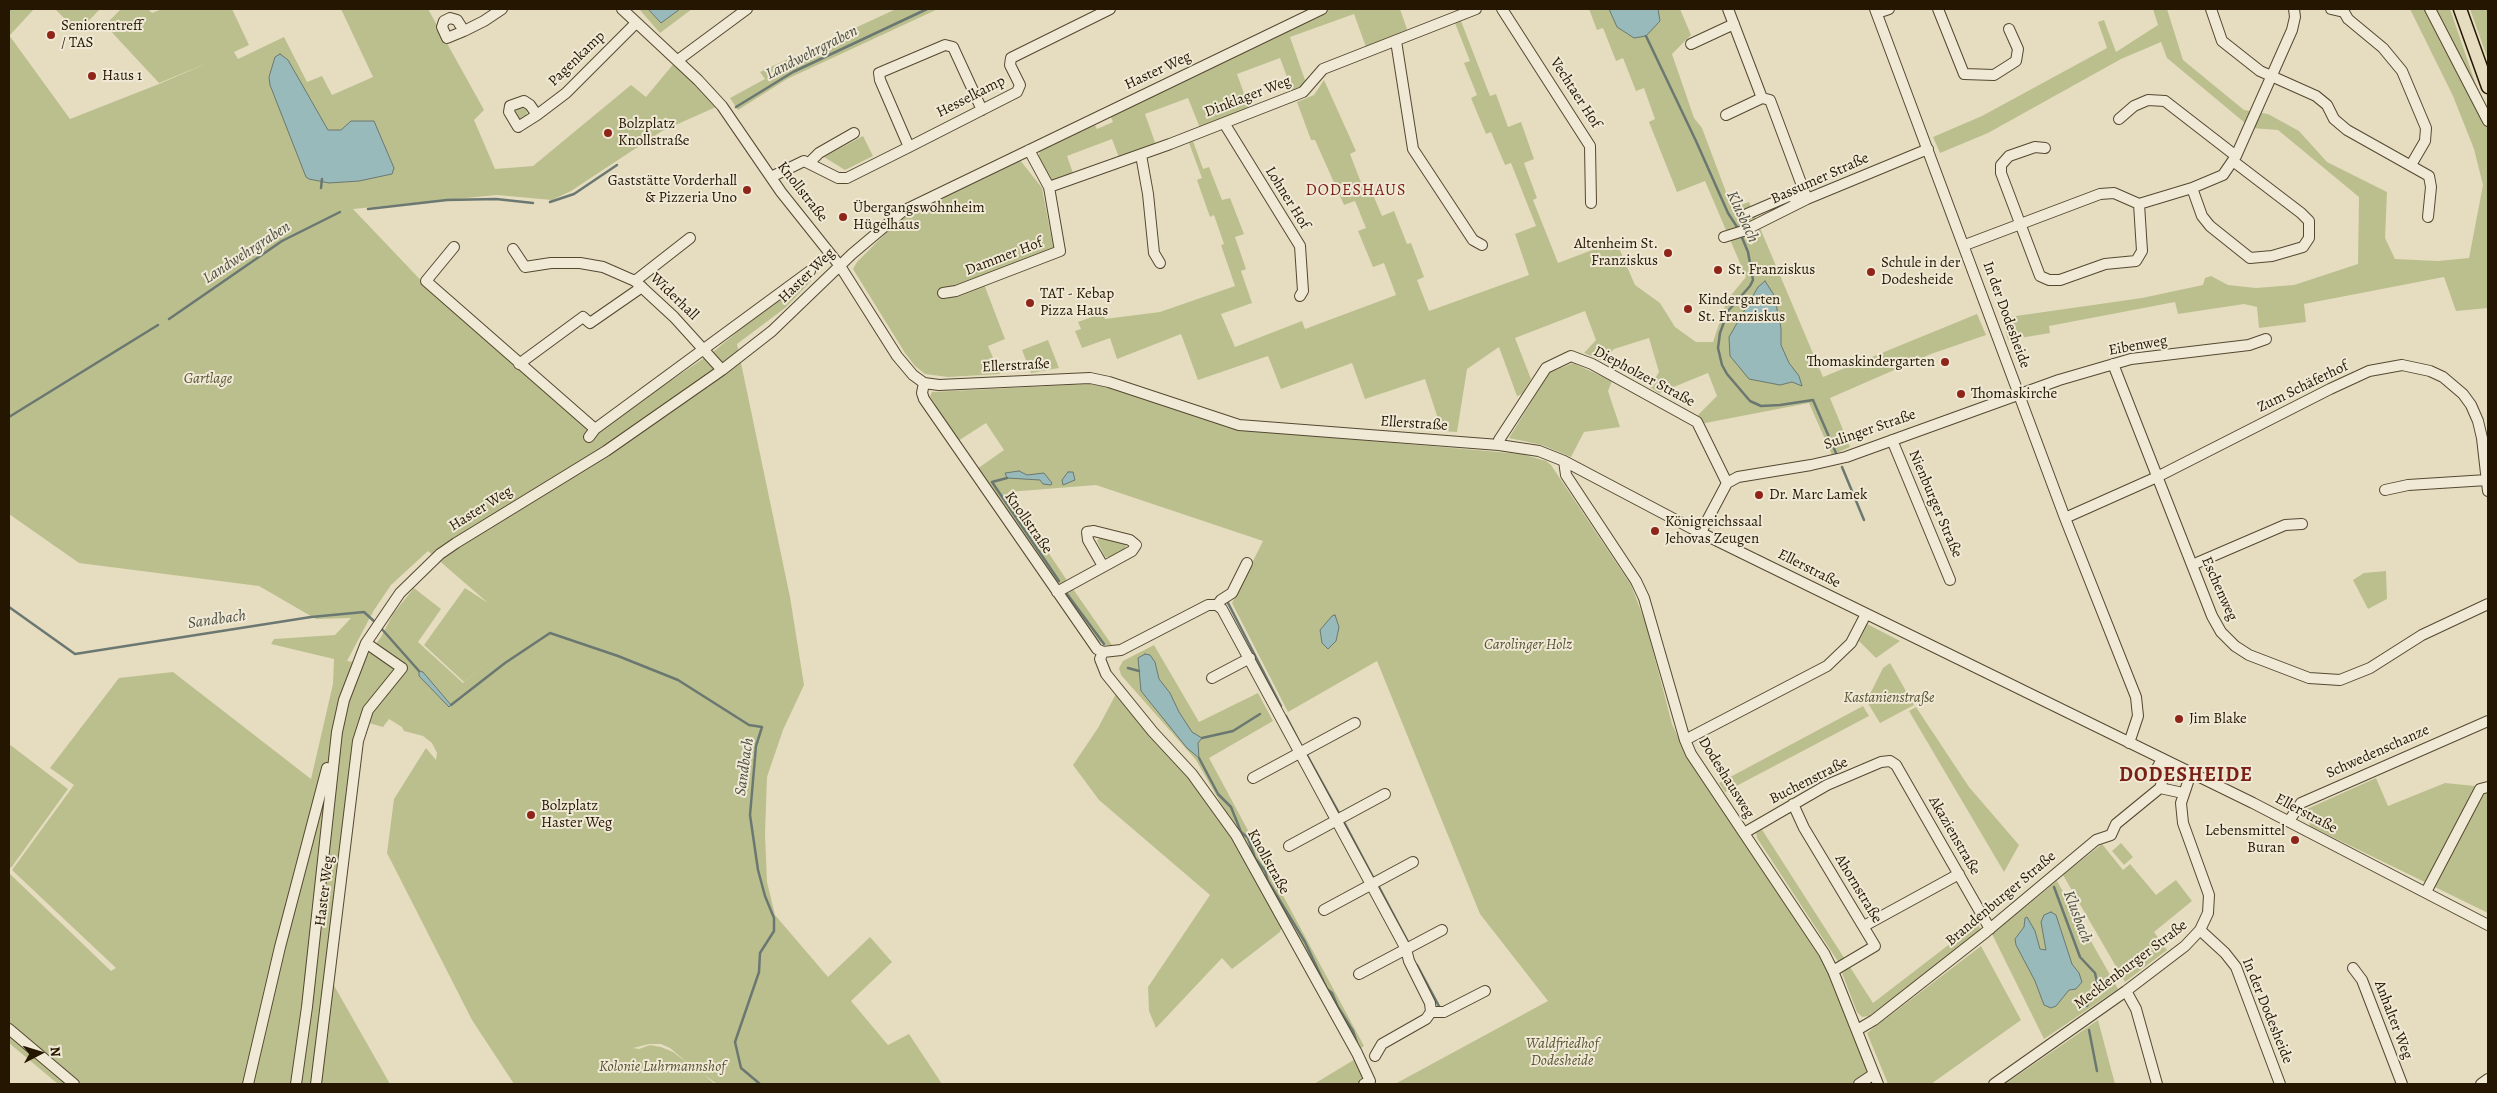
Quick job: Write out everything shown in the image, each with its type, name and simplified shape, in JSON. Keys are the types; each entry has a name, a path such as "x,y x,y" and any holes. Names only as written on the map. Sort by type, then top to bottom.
{"main road":[{"path":"2460,9 2488,87"}],"street":[{"path":"464,31 502,9"},
{"name":"Knollstraße","path":"622,9 678,60 722,106 771,178 840,266 897,356 912,375 924,382 922,393 924,400 1091,643 1103,652 1100,659 1106,674 1153,732 1192,774 1236,835 1327,998 1367,1083"},
{"path":"678,60 747,9"},
{"name":"Hesselkamp","path":"810,162 838,178 847,178 982,110 1017,92 1020,86 1010,65 1012,58 1110,9"},
{"name":"Haster Weg","path":"296,1084 307,1007 337,732 344,700 366,643 400,593 440,554 606,451 722,370 772,331 840,266 890,221 903,212 1322,9"},
{"name":"Dinklager Weg","path":"1049,187 1141,155 1303,92 1322,69 1476,9"},
{"name":"Vechtaer Hof","path":"1502,9 1590,146 1591,203"},
{"path":"1728,9 1762,98"},
{"path":"1876,11 1889,9"},
{"path":"1938,9 1964,74 1994,75 2016,61 2018,50 2009,29"},
{"path":"2211,9 2222,41 2260,71 2316,96 2327,105 2334,119 2347,130 2429,176 2431,187 2428,217"},
{"path":"1964,245 2100,194 2114,193 2139,204 2192,188 2223,175 2234,158 2292,30 2295,17 2294,9"},
{"path":"2330,9 2344,10 2348,19 2383,48 2402,71 2426,128 2425,141 2411,165"},
{"path":"2430,9 2488,120"},
{"name":"In der Dodesheide","path":"1876,11 2065,518 2136,697 2138,716 2129,743"},
{"name":"Pagenkamp","path":"537,115 591,70 636,23"},
{"path":"1691,44 1734,24"},
{"path":"1396,41 1413,149 1473,240 1482,245"},
{"path":"909,147 880,80 880,73 945,45 953,47 982,110"},
{"path":"1726,115 1762,98 1770,100 1807,199"},
{"path":"2119,119 2134,106 2148,100 2165,101 2301,213 2308,221 2309,238 2303,247 2272,256 2250,258 2210,226 2202,216 2192,188"},
{"name":"Lohner Hof","path":"1224,123 1300,246 1304,291 1300,296"},
{"path":"771,178 798,162 810,162 819,152 854,132"},
{"path":"2045,148 2035,147 2009,156 2001,165 2001,173 2040,276 2049,280 2060,280 2105,264 2136,261 2142,251 2139,204"},
{"name":"Bassumer Straße","path":"1724,237 1739,232 1807,199 1928,149"},
{"name":"Dammer Hof","path":"943,293 956,291 1060,251 1049,187 1029,150"},
{"path":"1141,155 1148,194 1154,253 1160,263"},
{"path":"1747,214 1790,196 1807,199"},
{"path":"519,364 583,317 590,324 690,238"},
{"name":"Haster Weg","path":"454,247 426,281 519,364 592,433 810,271"},
{"name":"Widerhall","path":"513,249 525,267 551,262 580,263 603,267 638,284 705,349 722,370"},
{"name":"Eibenweg","path":"2019,396 2059,380 2130,359 2249,345 2266,339"},
{"name":"Diepholzer Straße","path":"1498,445 1499,440 1546,368 1571,356 1592,364 1697,422 1728,483"},
{"name":"Eschenweg","path":"2113,364 2212,616 2221,632 2235,646 2249,655 2293,673 2324,681 2353,676 2422,635 2488,604"},
{"name":"Zum Schäferhof","path":"2065,518 2157,477 2369,371 2402,365 2430,371 2454,385 2463,394 2478,421 2488,491"},
{"name":"Ellerstraße","path":"924,382 939,385 1090,378 1110,382 1238,425 1498,445 1539,451 1564,461 1866,614 2289,821 2488,925"},
{"name":"Sulinger Straße","path":"1728,483 1738,477 1811,465 1846,456 2019,396"},
{"name":"Nienburger Straße","path":"1892,440 1950,580"},
{"name":"Dodeshausweg","path":"1564,461 1566,475 1636,581 1644,598 1685,740 1691,754 1824,953 1833,971 1876,1079 1860,1084"},
{"path":"2385,490 2408,485 2486,480"},
{"path":"1701,532 1728,483"},
{"path":"2192,565 2284,525 2302,524"},
{"path":"1057,592 1132,551 1136,545 1130,540 1094,531 1087,532 1088,540 1103,566"},
{"path":"1217,605 1220,600 1232,594 1248,563"},
{"path":"1103,652 1121,650 1195,610 1208,605 1217,605 1222,609 1406,949 1409,961 1430,1003 1431,1012 1426,1019 1382,1044 1375,1056"},
{"path":"1685,740 1827,666 1851,643 1866,614"},
{"name":"Haster Weg","path":"316,1084 358,741 368,710 402,668 366,643"},
{"path":"1212,678 1250,658"},
{"name":"Schwedenschanze","path":"2289,821 2301,803 2488,721"},
{"path":"1253,778 1355,723"},
{"path":"2162,759 2155,772 2162,782 2160,788 2182,793"},
{"name":"Buchenstraße","path":"1744,833 1827,785 1882,762 1890,761"},
{"name":"Akazienstraße","path":"1890,761 1896,765 1990,929"},
{"name":"Haster Weg","path":"248,1084 280,947 327,768"},
{"name":"Mecklenburger Straße","path":"1998,1083 2126,991 2185,946 2200,930 2208,913 2209,895 2183,823 2181,803 2182,793 2191,773"},
{"path":"2426,892 2480,789 2488,787"},
{"name":"Brandenburger Straße","path":"1857,1030 1881,1015 1990,929 2096,840 2110,835 2116,824 2160,788"},
{"path":"1288,846 1385,794"},
{"name":"Ahornstraße","path":"1793,804 1804,828 1875,946 1833,971"},
{"path":"1324,910 1413,862"},
{"path":"1864,926 1959,874"},
{"path":"1359,974 1442,930"},
{"name":"In der Dodesheide","path":"2200,930 2225,953 2236,967 2280,1084"},
{"name":"Anhalter Weg","path":"2353,968 2362,980 2402,1084"},
{"path":"1431,1012 1444,1012 1485,991"},
{"path":"2126,991 2136,1009 2157,1084"},
{"path":"9,1029 74,1084"},
{"path":"2481,1084 2488,1079"}],"green space":[{"path":"9,9 34,9 10,35 9,33"},
{"path":"55,9 100,9 78,32"},
{"name":"Gartlage","path":"121,9 148,9 152,13 162,9 232,9 249,45 234,52 238,59 284,37 307,82 322,76 332,95 373,77 341,9 428,9 484,110 474,120 495,169 533,166 631,85 646,97 675,62 716,107 662,131 571,191 552,200 497,195 353,209 432,292 595,432 713,352 807,274 811,281 785,308 737,344 790,597 804,685 783,730 767,777 765,834 767,882 775,915 828,977 870,937 892,962 851,1001 888,1045 909,1034 942,1084 717,1084 703,1074 715,1084 514,1084 472,1020 387,853 394,799 426,748 436,760 437,753 432,743 423,736 404,731 402,727 389,719 383,727 369,723 369,711 407,666 403,662 366,709 314,1084 80,1084 9,1022 9,873 111,971 116,968 12,870 74,785 50,768 119,678 173,672 311,779 333,684 334,659 271,644 274,639 335,635 351,618 316,619 259,586 79,563 9,514 9,35 70,119 159,84 210,62 159,83 105,25","holes":["428,551 488,603 465,588 424,645 464,682 522,634 463,683 418,642 441,609 414,588 393,614 381,637 362,663 347,661 374,610 391,585","649,1044 661,1044 670,1048 689,1064 673,1052 661,1047 650,1045 639,1049 633,1048"]},
{"path":"639,9 692,9 660,33"},
{"path":"896,9 938,9 787,79 738,110 730,98 765,79 760,72"},
{"path":"1331,9 1400,9 1408,32 1366,47 1354,14 1290,37 1306,83 1300,90 1293,93 1280,58 1237,74 1250,110 1200,128 1188,98 1145,114 1156,145 1120,160 1112,139 1067,156 1074,176 1057,182 1049,179 1038,158 1040,150 1094,123 1097,129 1113,122 1110,115"},
{"path":"1589,9 1680,9 1691,35 1672,54 1694,118 1702,128 1732,208 1749,202 1823,377 1977,314 1986,335 1931,354 1830,398 1850,447 1832,455 1809,403 1700,424 1693,420 1717,396 1708,373 1659,393 1650,387 1659,372 1649,338 1614,349 1603,361 1584,353 1596,340 1585,311 1515,338 1531,379 1522,394 1517,396 1499,347 1467,369 1457,432 1442,431 1425,379 1365,399 1352,363 1281,389 1268,356 1198,380 1181,334 1117,359 1110,338 1082,348 1075,331 1081,329 1078,322 1103,313 1105,319 1160,312 1235,286 1221,245 1224,244 1214,215 1210,217 1197,180 1202,178 1189,143 1193,141 1203,169 1209,167 1222,200 1230,198 1244,234 1235,237 1246,269 1241,271 1252,303 1221,314 1235,347 1302,321 1305,329 1396,295 1384,263 1373,267 1358,231 1366,228 1355,201 1344,205 1315,140 1311,140 1297,102 1314,95 1324,80 1356,151 1350,154 1362,185 1368,183 1382,216 1394,211 1407,244 1411,243 1424,277 1417,280 1429,311 1529,275 1515,234 1536,226 1511,163 1505,165 1491,132 1486,134 1471,98 1477,95 1464,63 1470,61 1455,23 1461,21 1490,96 1496,94 1508,127 1521,122 1534,159 1524,163 1537,198 1533,200 1558,263 1616,241 1635,285 1660,303 1675,327 1696,342 1713,342 1727,300 1746,277 1705,181 1677,192 1649,122 1655,119 1644,88 1636,91 1623,58 1616,61 1603,28 1597,30"},
{"path":"2153,9 2167,9 2183,60 2244,110 2268,114 2299,131 2327,162 2387,192 2385,238 2395,259 2438,261 2469,258 2483,185 2474,149 2453,96 2410,9 2450,9 2488,120 2488,308 2456,311 2444,277 2304,304 2306,322 2259,328 2257,307 2244,304 2178,314 2175,302 2049,326 2050,333 2008,340 2002,318 2142,298 2203,285 2205,278 2211,276 2228,285 2256,288 2294,285 2358,264 2359,197 2278,130 2251,128 2167,58 2161,42 2121,59 1988,133 1940,153 1933,137 1982,116 2107,48 2098,22 2104,20 2116,52 2158,25"},
{"path":"2470,9 2488,9 2488,60"},
{"path":"519,107 523,107 527,113 523,119 519,119 515,115 515,111"},
{"path":"863,136 873,156 845,170 824,157"},
{"path":"1020,160 1042,188 1054,251 982,279 1005,339 988,346 1000,374 948,377 925,374 915,366 905,353 853,269 857,262 906,215"},
{"path":"1048,340 1059,368 1031,373 1022,350"},
{"path":"1573,363 1612,381 1608,391 1620,427 1584,432 1571,457 1542,445 1509,438 1549,373"},
{"name":"Carolinger Holz","path":"1090,384 1106,387 1245,430 1522,454 1546,461 1551,465 1631,585 1646,624 1672,724 1687,757 1819,956 1829,974 1873,1084 1395,1084 1548,1001 1480,914 1377,661 1288,712 1232,603 1263,541 1096,485 1008,492 1068,582 1063,584 1056,583 977,469 1004,450 986,423 958,441 930,396 932,392"},
{"path":"1101,536 1123,542 1126,545 1125,550 1110,557 1105,557 1097,541"},
{"path":"2386,571 2387,599 2368,609 2353,580 2364,573"},
{"path":"1073,589 1112,645 1104,645 1094,638 1067,598 1068,593"},
{"path":"1867,624 1900,641 1876,658 1859,641"},
{"path":"1154,645 1199,722 1258,693 1273,721 1209,758 1364,1046 1357,1050 1196,760 1121,675 1119,668 1123,661"},
{"name":"Kastanienstraße","path":"1890,663 1914,705 1880,723 1869,705 1868,698 1883,668"},
{"path":"1117,692 1206,795 1282,926 1280,932 1232,969 1222,958 1156,1028 1149,1011 1148,987 1210,895 1099,800 1073,765 1098,728"},
{"path":"1863,706 1869,716 1725,792 1719,783"},
{"path":"1916,707 1969,787 2019,845 2004,872 1909,711"},
{"path":"9,744 68,789 11,868 9,866"},
{"path":"2376,778 2388,806 2445,783 2475,786 2488,783 2488,913 2310,826 2307,809"},
{"path":"1761,828 1873,1003 1977,923 1980,928 1979,932 1869,1016 1862,1017 1857,1012 1837,960 1757,838 1756,831"},
{"path":"2121,843 2133,857 2124,865 2112,851"},
{"path":"2102,844 2123,870 2130,864 2156,895 2176,880 2192,901 2154,932 2167,950 2125,982 2063,875"},
{"path":"2057,881 2118,989 2044,1039 1992,934"},
{"path":"1981,946 2021,1020 1931,1084 1888,1084 1867,1033"},
{"path":"332,982 390,1084 318,1084"},
{"path":"2098,1020 2115,1084 2005,1084 2056,1049"},
{"path":"9,1033 70,1084 58,1084 9,1043"},
{"path":"1357,1058 1367,1084 1314,1084"}],"water":[{"path":"648,9 680,9 661,23"},
{"path":"1609,9 1658,9 1660,21 1646,36 1634,38 1617,27"},
{"path":"280,54 288,60 328,130 341,130 351,121 374,121 394,168 392,174 359,181 329,183 306,177 270,85 269,77 275,57"},
{"path":"1765,281 1774,295 1781,328 1781,345 1789,363 1799,376 1802,386 1792,382 1780,385 1749,379 1730,356 1729,337 1758,287"},
{"path":"1019,471 1027,475 1044,473 1052,483 1051,485 1043,484 1040,480 1007,478 1005,473"},
{"path":"1068,472 1073,472 1075,480 1063,485 1062,480"},
{"path":"1335,615 1339,627 1336,641 1328,649 1322,643 1320,630"},
{"path":"1145,654 1150,655 1155,662 1159,679 1170,693 1192,732 1202,738 1198,743 1199,758 1187,748 1141,691 1138,658"},
{"path":"419,671 423,672 451,705 449,707 419,676"},
{"path":"2051,912 2056,915 2072,964 2079,973 2082,982 2076,989 2069,990 2056,1006 2051,1008 2044,1005 2015,939 2024,927 2025,918 2027,917 2035,931 2040,949 2046,950 2041,922 2044,915"}],"waterway":[{"name":"Landwehrgraben","path":"736,107 793,72 927,9"},
{"name":"Klusbach","path":"1646,36 1728,213 1739,230"},
{"name":"Landwehrgraben","path":"550,202 574,194 617,165"},
{"path":"321,188 322,179"},
{"name":"Landwehrgraben","path":"368,209 447,200 496,199 533,203"},
{"name":"Landwehrgraben","path":"169,319 282,241 340,212"},
{"name":"Klusbach","path":"1741,235 1748,252 1753,280 1728,311 1720,333 1718,348 1722,365 1727,374 1750,401 1761,406 1813,400 1836,453"},
{"name":"Landwehrgraben","path":"9,417 158,325"},
{"name":"Klusbach","path":"1842,467 1864,520"},
{"path":"1007,478 992,482 1059,581"},
{"path":"1067,594 1104,644"},
{"path":"1227,601 1281,706"},
{"name":"Sandbach","path":"9,607 75,654 311,617 364,612 376,623"},
{"name":"Sandbach","path":"380,627 419,671"},
{"name":"Sandbach","path":"451,705 505,663 550,633 618,656 678,680 749,725 762,727 756,746 750,815 758,870 765,896 774,918 774,931 760,953 759,972 735,1042 741,1068 760,1084"},
{"path":"1128,668 1139,671"},
{"path":"1202,738 1233,731 1260,714"},
{"path":"1286,716 1301,745"},
{"path":"1307,755 1339,813"},
{"path":"1199,758 1218,794 1231,807 1241,832 1248,838 1255,858 1265,871 1268,881 1305,942 1327,989 1332,993 1338,1007 1353,1031 1357,1043"},
{"path":"1344,822 1373,877"},
{"path":"1379,887 1408,942"},
{"name":"Klusbach","path":"2054,887 2080,957 2095,973 2097,982 2087,1006"},
{"path":"1417,965 1440,1008"},
{"name":"Klusbach","path":"2089,1030 2097,1071"}],"place":[{"name":"Seniorentreff / TAS","path":"51,35"},
{"name":"Haus 1","path":"92,76"},
{"name":"Bolzplatz Knollstraße","path":"608,133"},
{"name":"Gaststätte Vorderhall & Pizzeria Uno","path":"747,190"},
{"name":"Übergangswohnheim Hügelhaus","path":"843,217"},
{"name":"Altenheim St. Franziskus","path":"1668,253"},
{"name":"St. Franziskus","path":"1718,270"},
{"name":"Schule in der Dodesheide","path":"1871,272"},
{"name":"TAT - Kebap Pizza Haus","path":"1030,303"},
{"name":"Kindergarten St. Franziskus","path":"1688,309"},
{"name":"Thomaskindergarten","path":"1945,362"},
{"name":"Thomaskirche","path":"1961,394"},
{"name":"Dr. Marc Lamek","path":"1759,495"},
{"name":"Königreichssaal Jehovas Zeugen","path":"1655,531"},
{"name":"Jim Blake","path":"2179,719"},
{"name":"Bolzplatz Haster Weg","path":"531,815"},
{"name":"Lebensmittel Buran","path":"2295,840"}],"district":[{"name":"DODESHAUS","path":"1356,191"},
{"name":"DODESHEIDE","path":"2186,776"}],"park label":[{"name":"Waldfriedhof Dodesheide","path":"1562,1052"},
{"name":"Kolonie Luhrmannshof","path":"662,1067"}]}
